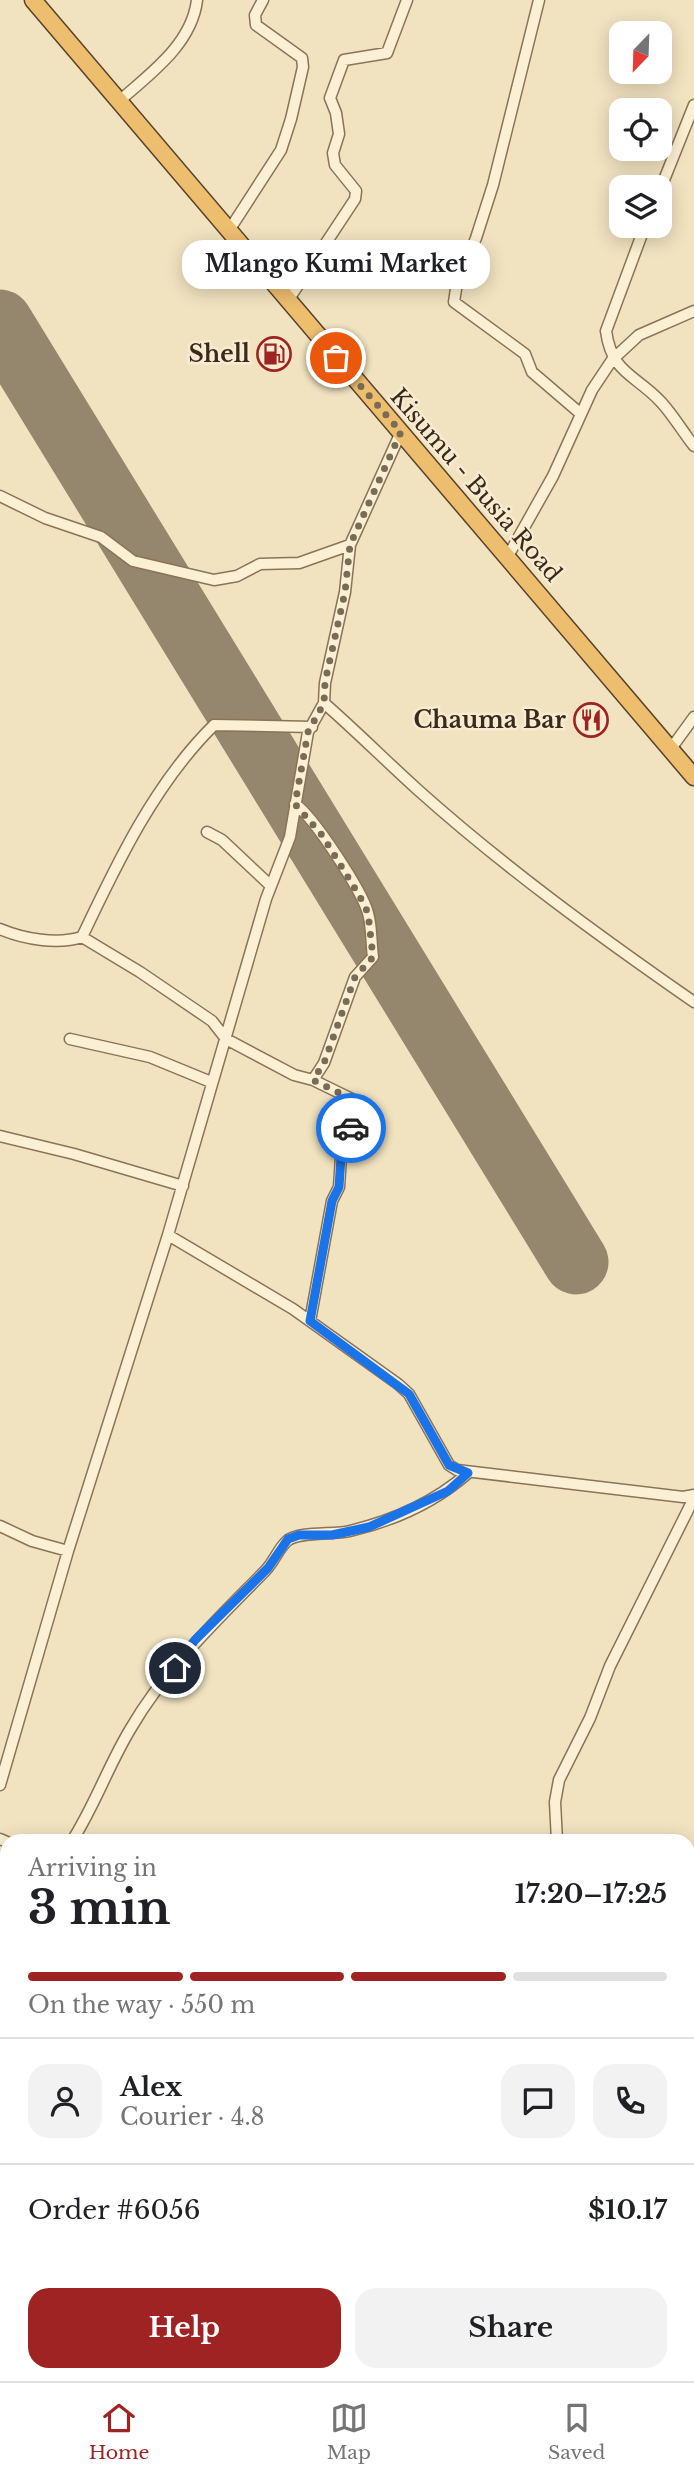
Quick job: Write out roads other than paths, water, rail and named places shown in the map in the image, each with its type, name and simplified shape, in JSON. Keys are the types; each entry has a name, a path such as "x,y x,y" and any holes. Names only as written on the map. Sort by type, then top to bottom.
{"highway":[{"name":"Kisumu - Busia Road","path":"33,0 287,302 508,556 694,777"}],"street":[{"path":"118,102 174,50 195,20 197,0"},
{"path":"228,232 281,150 303,67 302,58 256,25 255,15 263,0"},
{"path":"287,302 355,199 356,191 335,164 333,153 340,134 330,98 344,61 387,53 407,0"},
{"path":"539,0 493,185 456,289 454,302 525,354 532,372 581,414"},
{"path":"666,175 694,105"},
{"path":"641,238 606,331 612,360 660,402 694,446"},
{"path":"508,556 553,476 592,390 612,360 639,335 694,311"},
{"path":"0,1785 68,1551 183,1186 211,1082 271,886 290,837 308,732 324,703 325,682 345,592 350,545 401,432"},
{"path":"0,496 45,518 101,537 133,561 214,580 237,576 260,564 299,563 350,545"},
{"path":"324,703 419,791 510,866 694,1002"},
{"path":"670,750 694,717"},
{"path":"0,929 17,936 64,943 82,937 111,876 158,793 192,746 214,725 312,727"},
{"path":"295,804 322,835 364,904 368,913 373,957 355,977 324,1063 313,1080"},
{"path":"207,832 222,840 271,886"},
{"path":"82,937 212,1021 226,1039 294,1075 313,1080 358,1102 341,1157 339,1187 332,1201 310,1321"},
{"path":"69,1039 150,1057 211,1082"},
{"path":"0,1136 75,1154 183,1186"},
{"path":"168,1235 310,1321 404,1389 449,1465 468,1473 694,1497 610,1666 590,1718 564,1770 555,1802 557,1834"},
{"path":"76,1834 120,1745 160,1686 195,1640 268,1568 288,1539 299,1535 332,1535 369,1527 448,1491 468,1473"},
{"path":"0,1526 32,1541 68,1551"}],"place":[{"name":"Shell","path":"274,354"},
{"name":"Mlango Kumi Market","path":"336,358"},
{"name":"Chauma Bar","path":"591,720"}]}
